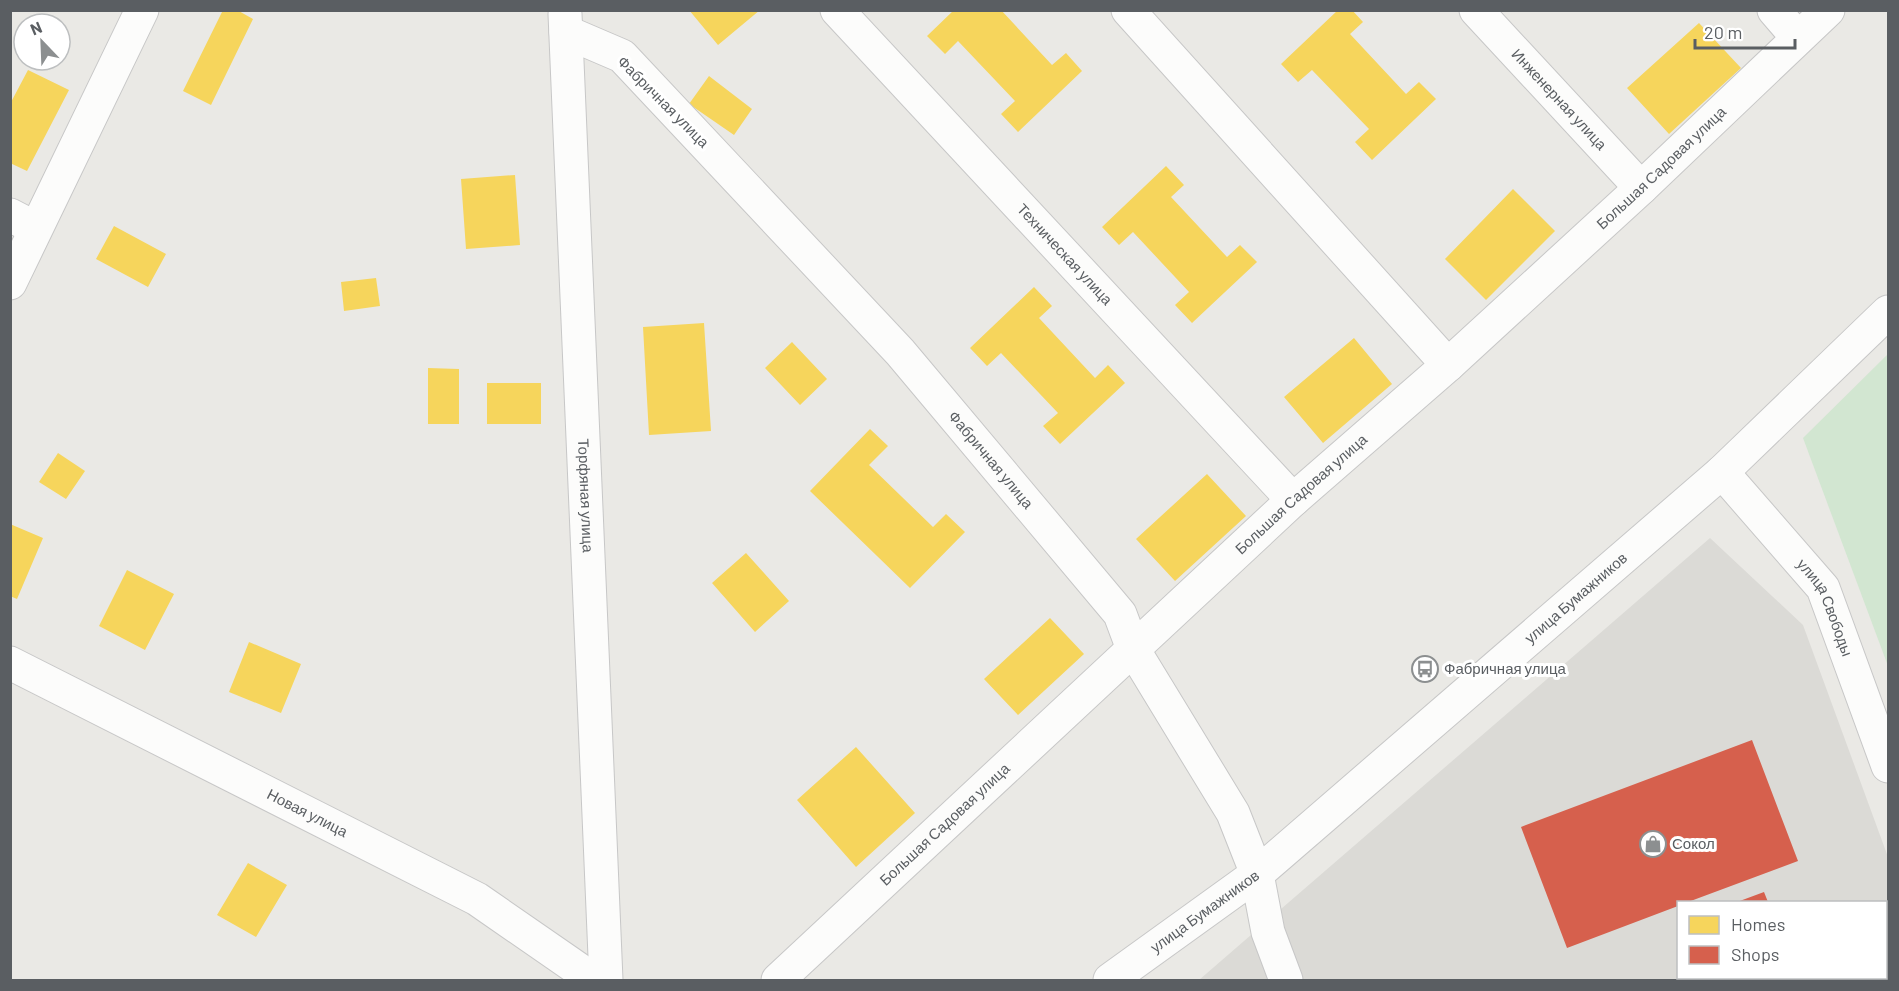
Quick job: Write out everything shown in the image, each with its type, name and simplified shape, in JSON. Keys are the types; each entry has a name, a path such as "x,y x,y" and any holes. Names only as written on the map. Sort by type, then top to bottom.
{"street":[{"path":"10,283 23,221 142,10"},
{"name":"Техническая улица","path":"837,10 1293,500"},
{"path":"1128,10 1449,365"},
{"name":"Инженерная улица","path":"1476,10 1641,188"},
{"path":"1774,10 1798,38"},
{"name":"Большая Садовая улица","path":"778,981 1293,500 1449,365 1641,188 1828,10"},
{"name":"Фабричная улица","path":"565,21 622,56 900,352 1120,615 1133,649 1233,813 1257,874 1268,932 1286,981"},
{"name":"Торфяная улица","path":"565,21 606,981"},
{"name":"улица Бумажников","path":"1110,981 1257,874 1722,472 1888,312"},
{"name":"улица Свободы","path":"1722,472 1823,588 1888,766"},
{"name":"Новая улица","path":"10,663 477,899 594,981"}],"shaded area":[{"path":"1710,538 1803,625 1888,857 1888,980 1199,980"}],"green space":[{"path":"1888,354 1888,666 1803,438"}],"building: Homes":[{"path":"223,10 237,10 253,19 211,105 183,91"},
{"path":"689,10 760,10 718,45"},
{"path":"954,10 1001,10 1052,65 1066,53 1082,71 1018,132 1001,114 1015,101 958,41 945,54 927,36"},
{"path":"1338,10 1352,10 1363,22 1350,34 1406,94 1419,82 1436,99 1372,160 1355,142 1369,129 1312,70 1298,82 1281,64"},
{"path":"1699,23 1741,68 1669,134 1627,88"},
{"path":"27,72 32,72 69,90 27,171 10,163 10,104"},
{"path":"709,76 752,109 734,135 689,104"},
{"path":"1166,166 1184,185 1171,197 1227,257 1240,245 1257,262 1192,323 1175,305 1189,292 1133,232 1119,245 1102,227"},
{"path":"515,175 520,245 466,249 461,179"},
{"path":"1513,189 1555,231 1486,300 1445,259"},
{"path":"114,226 166,254 148,287 96,259"},
{"path":"376,278 380,306 344,311 341,282"},
{"path":"1034,287 1052,306 1039,318 1095,378 1108,365 1125,383 1060,444 1043,426 1058,413 1001,353 987,366 970,348"},
{"path":"704,323 711,431 649,435 643,327"},
{"path":"1354,338 1392,384 1323,443 1284,397"},
{"path":"792,342 827,379 800,405 765,368"},
{"path":"428,368 459,369 459,424 428,424"},
{"path":"487,383 541,383 541,424 487,424"},
{"path":"870,429 888,446 869,465 933,527 946,514 965,532 910,588 810,491"},
{"path":"58,453 85,471 66,499 39,482"},
{"path":"1207,474 1246,516 1175,581 1136,539"},
{"path":"10,524 43,538 17,599 10,596"},
{"path":"746,553 789,601 755,632 712,583"},
{"path":"127,570 174,594 145,650 99,626"},
{"path":"1050,618 1084,654 1018,715 984,679"},
{"path":"249,642 301,664 281,713 229,692"},
{"path":"856,747 915,813 856,867 797,800"},
{"path":"248,863 287,885 256,937 217,915"}],"building: Shops":[{"path":"1752,740 1798,861 1691,901 1677,901 1677,906 1567,948 1521,827"},
{"path":"1764,892 1768,901 1740,901"},
{"path":"1692,979 1870,980 1692,980"}],"place":[{"name":"Фабричная улица","path":"1425,669"},
{"name":"Сокол","path":"1653,844"}]}
